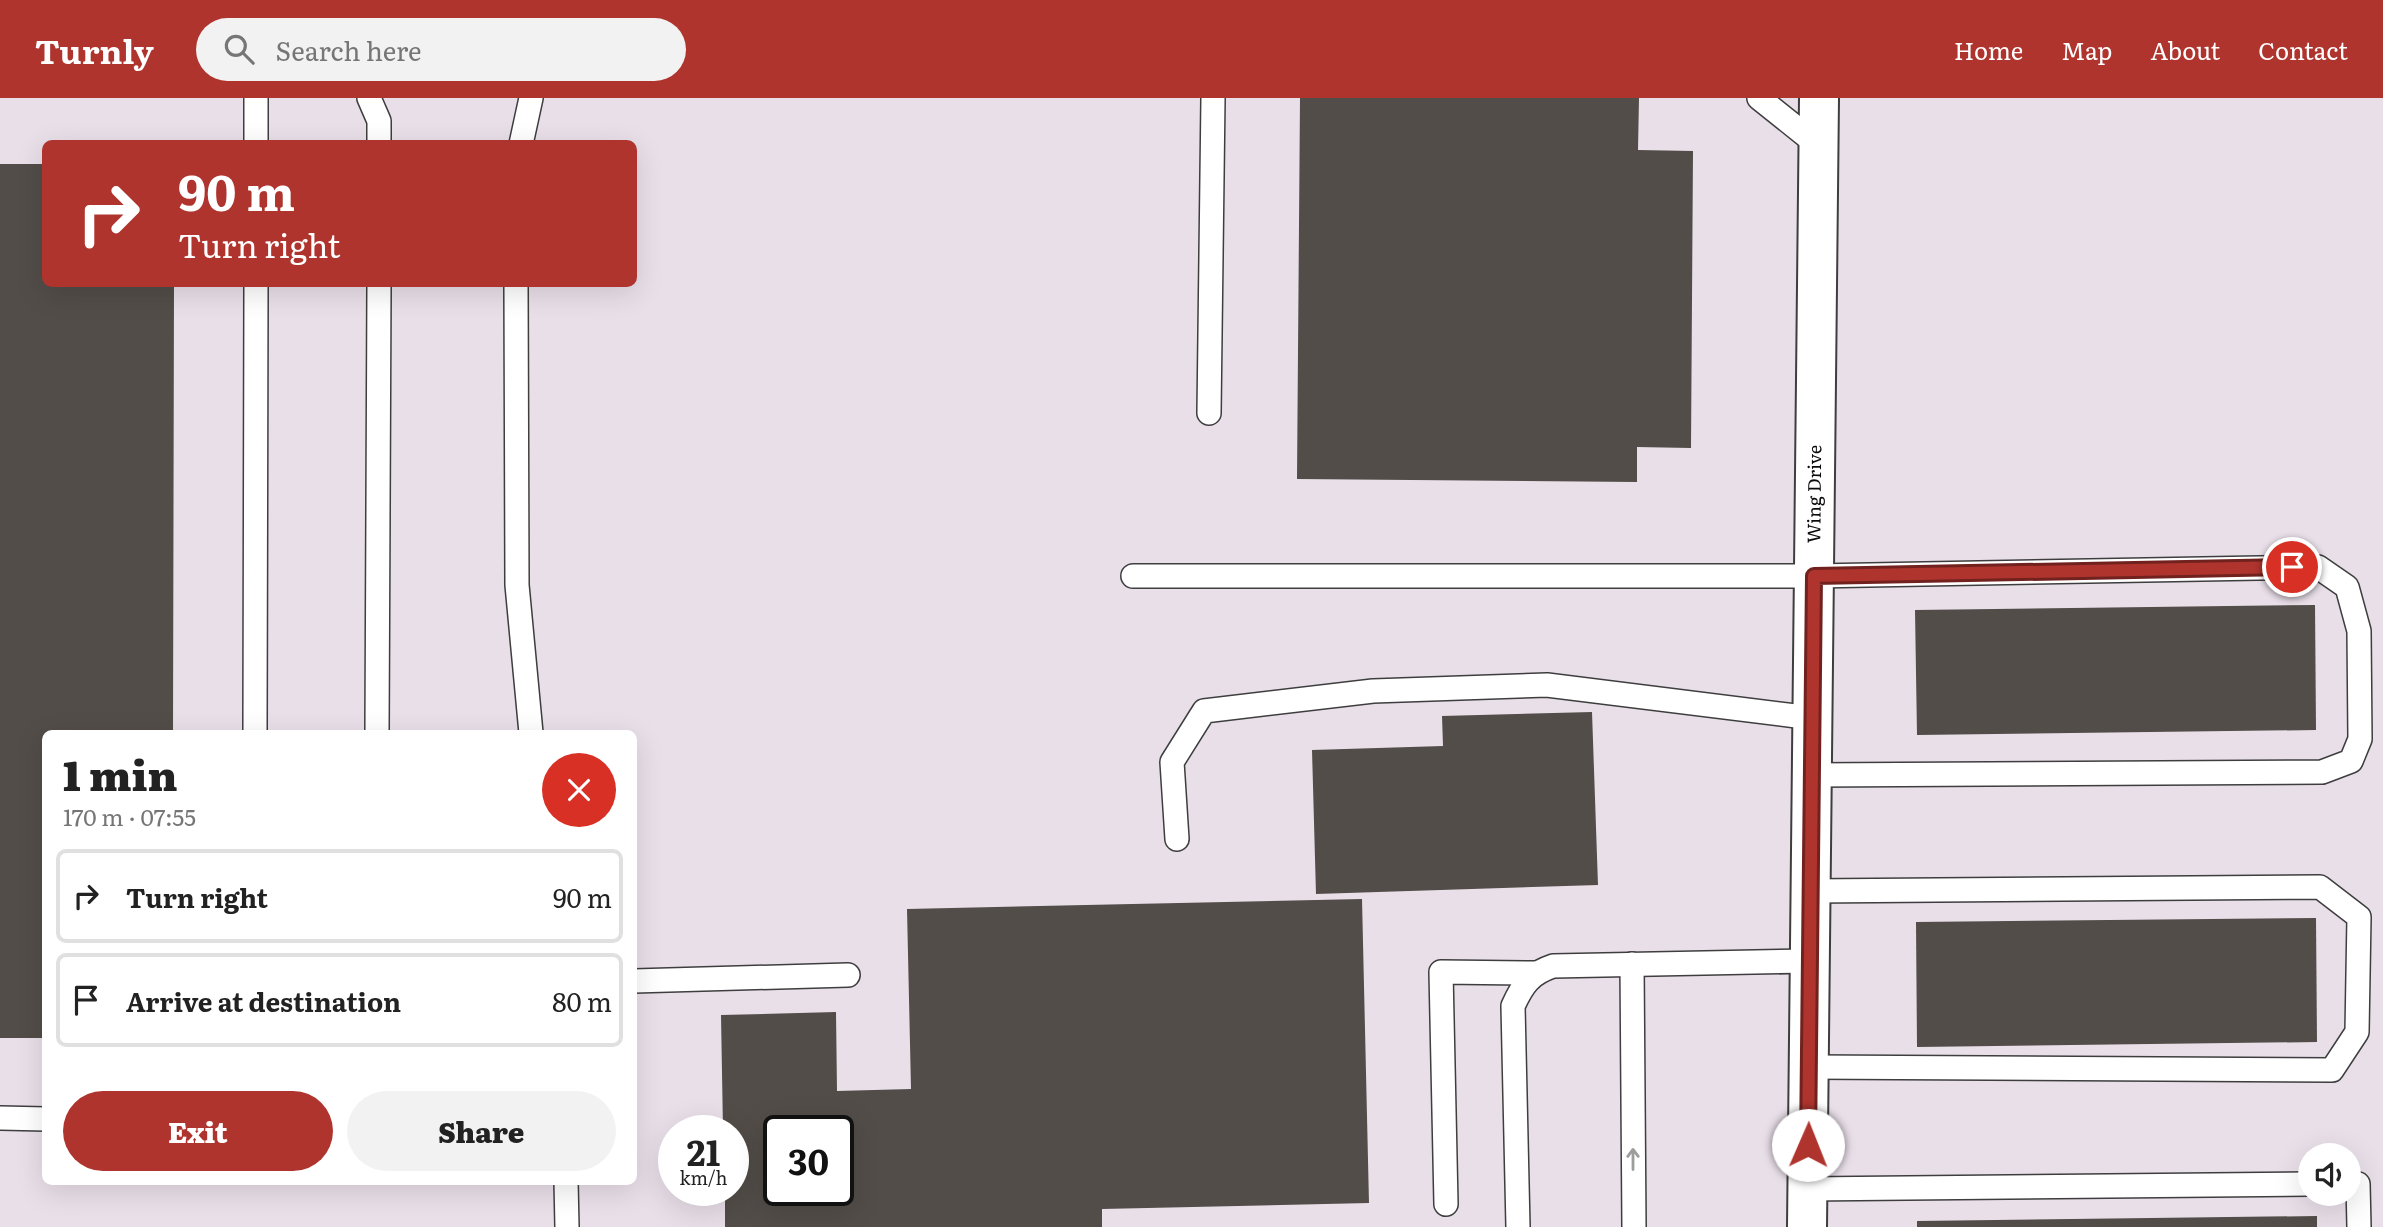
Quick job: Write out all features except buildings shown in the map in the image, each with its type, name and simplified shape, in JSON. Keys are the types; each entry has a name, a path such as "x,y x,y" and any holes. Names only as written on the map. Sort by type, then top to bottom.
{"street":[{"name":"Wing Drive","path":"1807,1227 1819,98"}],"lane":[{"path":"256,98 256,140"},
{"path":"369,98 379,121 379,140"},
{"path":"522,140 531,98"},
{"path":"1209,412 1213,98"},
{"path":"1759,98 1819,146"},
{"path":"255,730 256,287"},
{"path":"377,730 379,287"},
{"path":"516,287 517,585 531,730"},
{"path":"1133,576 1814,576 2318,566 2347,587 2359,631 2360,739 2351,761 2322,772 1812,775"},
{"path":"1177,839 1172,762 1204,711 1373,691 1547,685 1812,718"},
{"path":"1809,1067 2332,1070 2357,1032 2359,916 2320,887 1810,891"},
{"path":"1446,1204 1441,972 1534,973 1553,966 1810,961"},
{"path":"1632,964 1634,1227"},
{"path":"1518,1227 1513,1006 1522,985 1534,973"},
{"path":"637,981 848,975"},
{"path":"0,1118 42,1119"},
{"path":"1807,1189 2298,1184"},
{"path":"566,1185 567,1227"},
{"path":"2359,1206 2359,1227"}],"shaded area":[{"path":"0,98 2383,98 2383,1227 0,1227"}],"route":[{"path":"1808,1145 1814,576 2292,567"}]}
